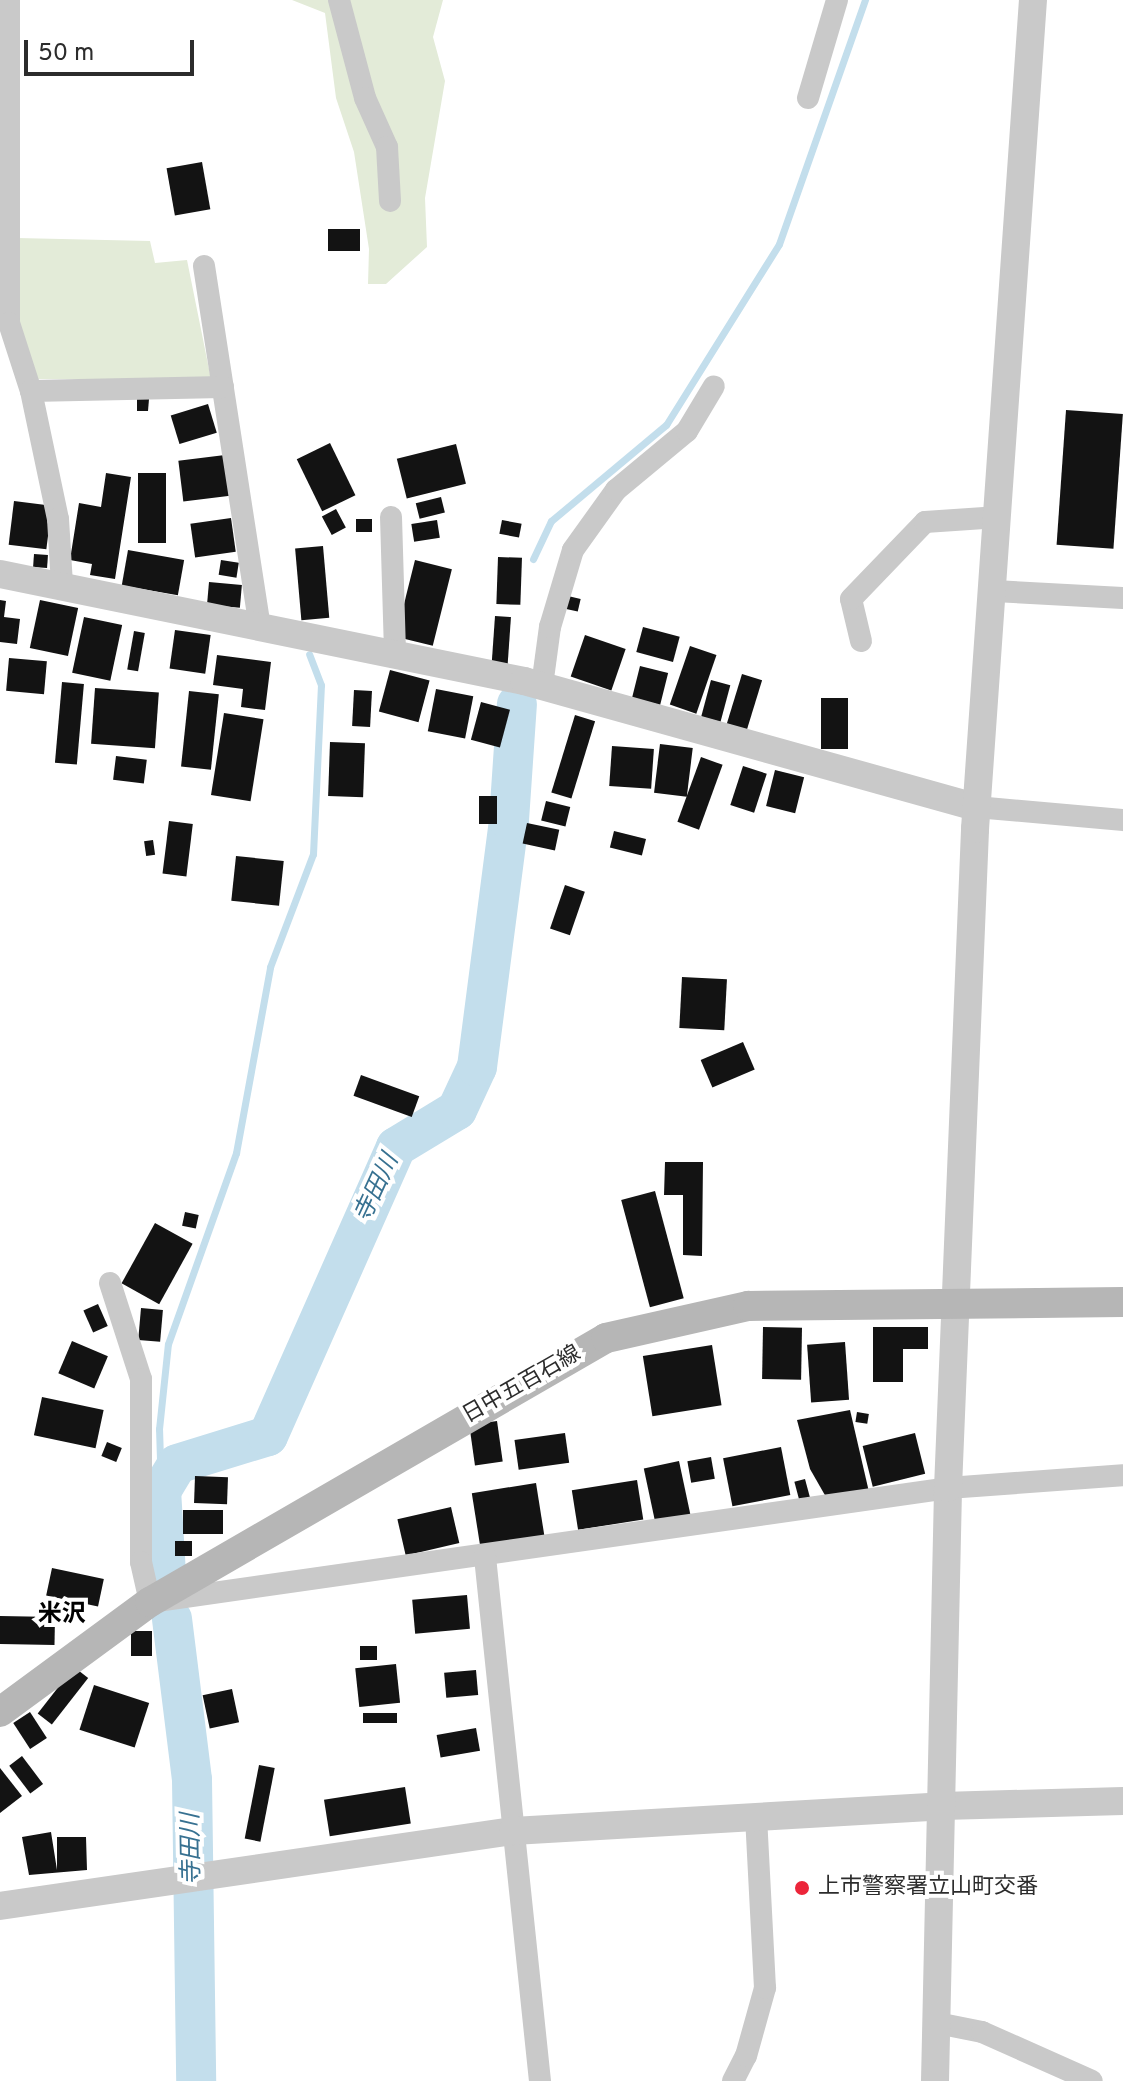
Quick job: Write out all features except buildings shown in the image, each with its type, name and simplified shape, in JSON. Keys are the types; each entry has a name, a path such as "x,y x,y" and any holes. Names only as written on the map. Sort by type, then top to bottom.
{"main road":[{"name":"日中五百石線","path":"0,1712 150,1602 606,1338 748,1306 1123,1302"}],"street":[{"path":"9,0 9,323 31,391 58,519 62,585"},
{"path":"339,0 365,98 387,147 390,201"},
{"path":"808,98 837,0"},
{"path":"935,2081 948,1488 976,807 994,591 1033,0"},
{"path":"204,266 259,623"},
{"path":"542,686 552,615 573,550 616,490 687,431 714,386"},
{"path":"31,391 223,387"},
{"path":"391,517 395,652"},
{"path":"861,641 851,599 925,522 999,517"},
{"path":"0,574 259,623 542,686 976,807 1123,820"},
{"path":"994,591 1123,598"},
{"path":"110,1283 141,1379 141,1562 150,1602 485,1557 948,1488 1123,1475"},
{"path":"485,1557 540,2081"},
{"path":"2,1913 177,1882 513,1831 942,1806 1123,1801"},
{"path":"733,2081 746,2056 765,1988 756,1817"},
{"path":"937,2023 982,2032 1092,2081"}],"green space":[{"path":"292,0 443,0 433,37 445,81 425,198 427,247 386,284 368,284 369,249 354,152 336,98 325,13"},
{"path":"17,238 150,241 155,263 187,260 211,379 36,379 15,324"}],"waterway":[{"path":"533,559 551,521 666,425 779,244 865,0"},
{"path":"161,1491 159,1429 168,1344 236,1153 270,967 313,854 321,685 309,654"},
{"name":"寺田川","path":"166,1574 161,1491 177,1464 268,1436 396,1147 457,1110 477,1067 509,820 517,704"},
{"name":"寺田川","path":"172,1619 192,1780 196,2081"}],"place":[{"name":"上市警察署立山町交番","path":"802,1888"}],"district":[{"name":"米沢","path":"62,1616"}]}
